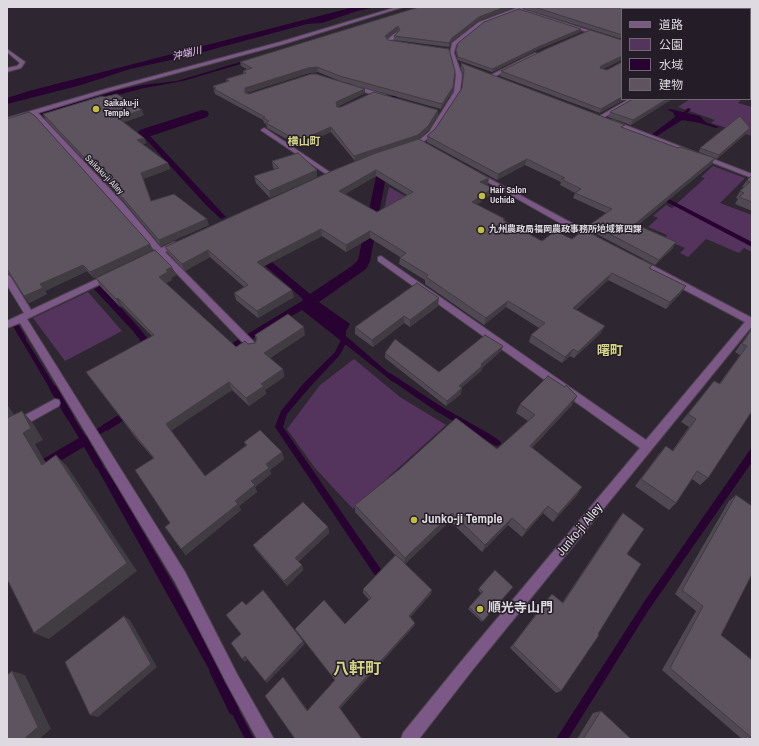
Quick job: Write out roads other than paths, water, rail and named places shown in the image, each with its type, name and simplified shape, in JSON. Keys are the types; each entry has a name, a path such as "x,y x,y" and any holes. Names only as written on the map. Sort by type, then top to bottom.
{"street":[{"path":"7,120 36,114 401,7"},
{"path":"507,7 621,42"},
{"path":"406,146 423,144 452,100 458,87 459,75 452,51 457,41 476,26 487,20 523,7"},
{"path":"582,34 588,32"},
{"path":"397,33 388,42 402,44"},
{"path":"7,50 23,63 20,67 7,70"},
{"path":"445,50 452,51"},
{"path":"501,79 489,75 542,51"},
{"path":"456,62 462,64"},
{"path":"346,86 389,98"},
{"path":"367,96 374,93"},
{"path":"601,117 631,100"},
{"path":"437,111 443,113"},
{"name":"Saikaku-ji Alley","path":"36,114 160,252 253,347"},
{"path":"594,114 752,176"},
{"path":"264,130 331,175"},
{"path":"469,170 599,241"},
{"path":"140,261 188,239"},
{"path":"381,259 647,447"},
{"path":"634,259 751,322"},
{"path":"7,325 120,271"},
{"path":"7,278 25,317 94,436 180,577 232,679 266,739"},
{"name":"Junko-ji Alley","path":"409,739 479,651 751,322"},
{"path":"7,430 55,403"}],"water":[{"name":"沖端川","path":"354,7 376,7 357,11 322,23 307,24 193,55 130,69 81,85 7,104 7,98 29,91"},
{"path":"254,58 254,60 183,81 144,88 46,114 28,116 123,89 177,81"},
{"path":"382,73 445,95 607,167 752,242 752,247 627,181 445,98 398,96 393,102 386,100 403,87 352,84"},
{"path":"670,109 700,116 707,124 682,120 657,136 651,135 675,117 673,112 668,110"},
{"path":"146,131 152,133 150,136 226,217 221,219 206,205 142,135 76,152 71,147 115,140"},
{"path":"380,159 388,166 370,261 366,269 319,302 350,324 346,331 346,336 398,381 393,382 302,310 228,353 107,431 101,426 171,382 133,331 94,289 100,286 140,329 170,367 208,358 303,299 244,247 231,228 310,294 352,266 358,260"},
{"path":"20,329 59,393 54,396 16,331"},
{"path":"67,407 90,443 7,493 7,480 79,438 62,410"},
{"path":"752,447 752,462 648,611 568,739 556,739 644,602"},
{"path":"97,457 116,485 224,672 215,680 92,459"},
{"path":"233,699 254,739 245,739 227,704"}],"waterway":[{"path":"680,119 684,117 684,114 689,109"},
{"path":"145,133 202,114"},
{"path":"698,121 717,127"},
{"path":"16,326 23,338"},
{"path":"340,335 345,340 337,354 306,386 284,413 279,427 377,571"},
{"path":"390,376 439,409 497,443"},
{"path":"53,388 70,417"},
{"path":"84,440 112,423"},
{"path":"80,443 84,440"},
{"path":"84,440 99,465"},
{"path":"214,669 234,710"}],"place":[{"name":"Saikaku-ji Temple","path":"96,109"},
{"name":"Hair Salon Uchida","path":"482,196"},
{"name":"九州農政局福岡農政事務所地域第四課","path":"481,230"},
{"name":"Junko-ji Temple","path":"414,520"},
{"name":"順光寺山門","path":"480,609"}],"district":[{"name":"横山町","path":"304,142"},
{"name":"曙町","path":"610,352"},
{"name":"八軒町","path":"357,670"}]}
